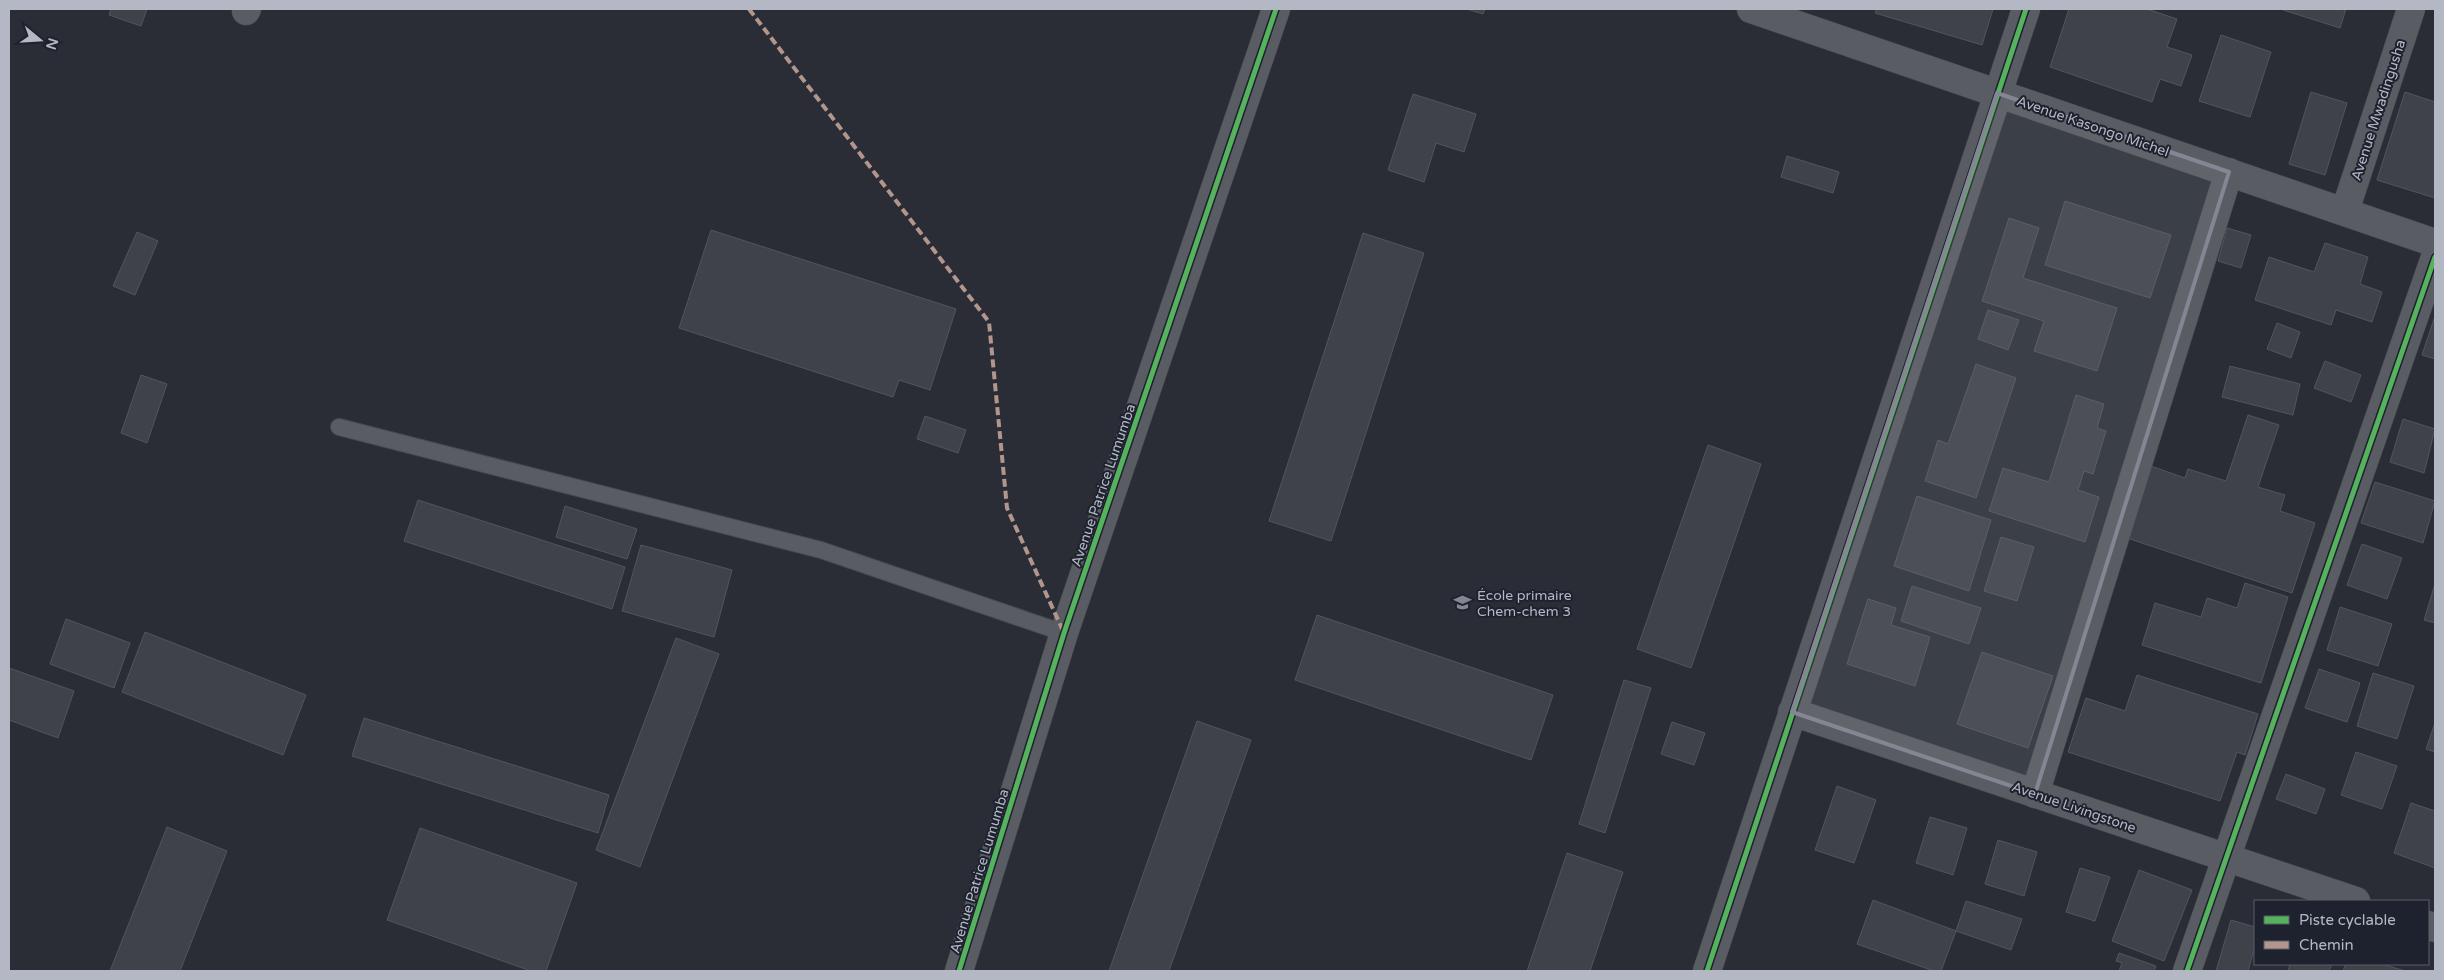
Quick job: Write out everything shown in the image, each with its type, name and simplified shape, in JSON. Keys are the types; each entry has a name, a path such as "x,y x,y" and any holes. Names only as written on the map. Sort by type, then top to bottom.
{"street":[{"name":"Avenue Patrice Lumumba","path":"959,971 1064,633 1276,9"},
{"name":"Avenue Kasongo Michel","path":"1751,9 2435,243"},
{"path":"1707,971 2026,9"},
{"name":"Avenue Mwadingusha","path":"2345,211 2411,9"},
{"path":"2035,794 2229,172"},
{"path":"2187,971 2435,257"},
{"name":"Avenue Livingstone","path":"1792,712 2353,900"}],"lane":[{"path":"339,427 821,550 1064,633"}],"highlighted area":[{"path":"1997,93 2229,172 2035,794 1792,712"}],"building":[{"path":"111,9 147,9 141,26 109,15"},
{"path":"1467,9 1485,9 1483,14"},
{"path":"1877,9 1993,9 1982,45 1875,13"},
{"path":"2069,9 2147,9 2177,19 2167,47 2192,55 2181,86 2160,79 2152,102 2050,67"},
{"path":"2280,9 2346,9 2340,28"},
{"path":"2221,35 2271,52 2250,117 2199,101"},
{"path":"2311,92 2347,103 2325,175 2289,164"},
{"path":"2405,92 2435,102 2435,198 2377,180"},
{"path":"1413,94 1476,114 1464,152 1436,143 1424,182 1388,170"},
{"path":"1787,156 1839,172 1833,193 1781,177"},
{"path":"2065,201 2171,235 2150,298 2045,265"},
{"path":"2009,218 2039,228 2023,278 2117,308 2097,371 2034,351 2044,321 1982,301"},
{"path":"2227,228 2251,235 2241,268 2218,261"},
{"path":"711,230 956,309 930,390 899,380 893,397 679,328"},
{"path":"137,232 158,241 135,295 113,286"},
{"path":"1363,233 1424,253 1331,541 1269,521"},
{"path":"2325,243 2368,257 2360,284 2382,292 2372,322 2336,310 2331,325 2255,300 2269,257 2314,272"},
{"path":"1988,310 2019,320 2008,350 1978,339"},
{"path":"2435,316 2435,359 2422,355"},
{"path":"2277,323 2300,332 2291,358 2267,349"},
{"path":"2325,361 2361,375 2351,402 2314,388"},
{"path":"1976,364 2016,378 1976,498 1925,481 1938,440 1948,444"},
{"path":"2230,366 2300,384 2293,415 2222,397"},
{"path":"141,375 167,384 147,443 121,433"},
{"path":"2076,395 2104,404 2097,428 2106,431 2093,474 2084,471 2078,490 2099,497 2085,542 1989,511 2003,468 2049,482"},
{"path":"2248,415 2279,425 2258,487 2285,495 2280,511 2315,523 2292,593 2127,538 2151,466 2185,478 2188,469 2226,481"},
{"path":"925,416 966,430 958,453 917,439"},
{"path":"2403,419 2435,429 2424,473 2390,462"},
{"path":"1708,445 1761,464 1691,668 1637,649"},
{"path":"2375,482 2435,501 2423,543 2361,523"},
{"path":"1917,496 1991,520 1969,591 1894,566"},
{"path":"418,500 625,567 612,609 404,541"},
{"path":"565,506 637,529 627,559 556,537"},
{"path":"2001,537 2034,547 2017,601 1984,591"},
{"path":"2362,544 2402,558 2387,599 2347,585"},
{"path":"641,545 732,570 714,637 622,611"},
{"path":"2245,583 2288,597 2261,683 2142,645 2155,603 2201,617 2207,598 2237,608"},
{"path":"2435,584 2435,623 2424,620"},
{"path":"1912,586 1981,608 1969,644 1901,621"},
{"path":"1868,599 1896,608 1891,625 1930,637 1915,686 1847,664"},
{"path":"2340,607 2392,624 2378,666 2327,650"},
{"path":"1317,615 1553,695 1531,760 1295,680"},
{"path":"66,619 130,643 114,688 50,664"},
{"path":"145,632 306,695 283,755 122,692"},
{"path":"676,638 719,654 640,867 596,850"},
{"path":"1982,652 2053,676 2028,748 1957,724"},
{"path":"9,668 74,691 58,738 9,720"},
{"path":"2319,669 2360,683 2347,722 2305,708"},
{"path":"2373,673 2414,686 2397,739 2357,726"},
{"path":"2137,675 2258,714 2245,755 2237,752 2220,801 2068,752 2086,698 2125,711"},
{"path":"1624,680 1651,688 1605,833 1579,824"},
{"path":"364,718 609,795 598,833 352,756"},
{"path":"1197,721 1251,740 1169,971 1109,971"},
{"path":"1672,722 1705,733 1694,765 1661,754"},
{"path":"2435,723 2435,752 2426,749"},
{"path":"2356,752 2397,766 2382,809 2341,795"},
{"path":"2286,774 2325,789 2316,814 2276,799"},
{"path":"1837,786 1876,800 1854,863 1815,850"},
{"path":"2411,803 2435,811 2435,868 2394,853"},
{"path":"1930,817 1967,828 1953,875 1916,863"},
{"path":"167,827 227,851 180,971 110,971"},
{"path":"420,828 577,883 546,971 531,971 387,920"},
{"path":"1998,840 2037,852 2024,896 1985,884"},
{"path":"1567,853 1623,872 1590,971 1527,971"},
{"path":"2080,868 2110,877 2095,921 2066,912"},
{"path":"2139,870 2192,890 2164,961 2112,941"},
{"path":"1873,900 1956,931 1941,971 1934,971 1857,944"},
{"path":"1966,901 2022,919 2011,950 1956,931"},
{"path":"2231,920 2254,927 2254,950 2248,971 2216,971"},
{"path":"2119,953 2156,966 2154,971 2119,971 2122,963 2116,961"},
{"path":"2290,965 2332,965 2329,971 2288,971"},
{"path":"2346,965 2385,965 2405,971 2343,971"}],"marked path":[{"path":"749,9 989,322 1007,508 1064,633"}],"cycle path":[{"path":"959,971 1064,633 1276,9"},
{"path":"1707,971 2026,9"},
{"path":"2187,971 2435,257"}],"place":[{"name":"École primaire Chem-chem 3","path":"1463,603"}]}
